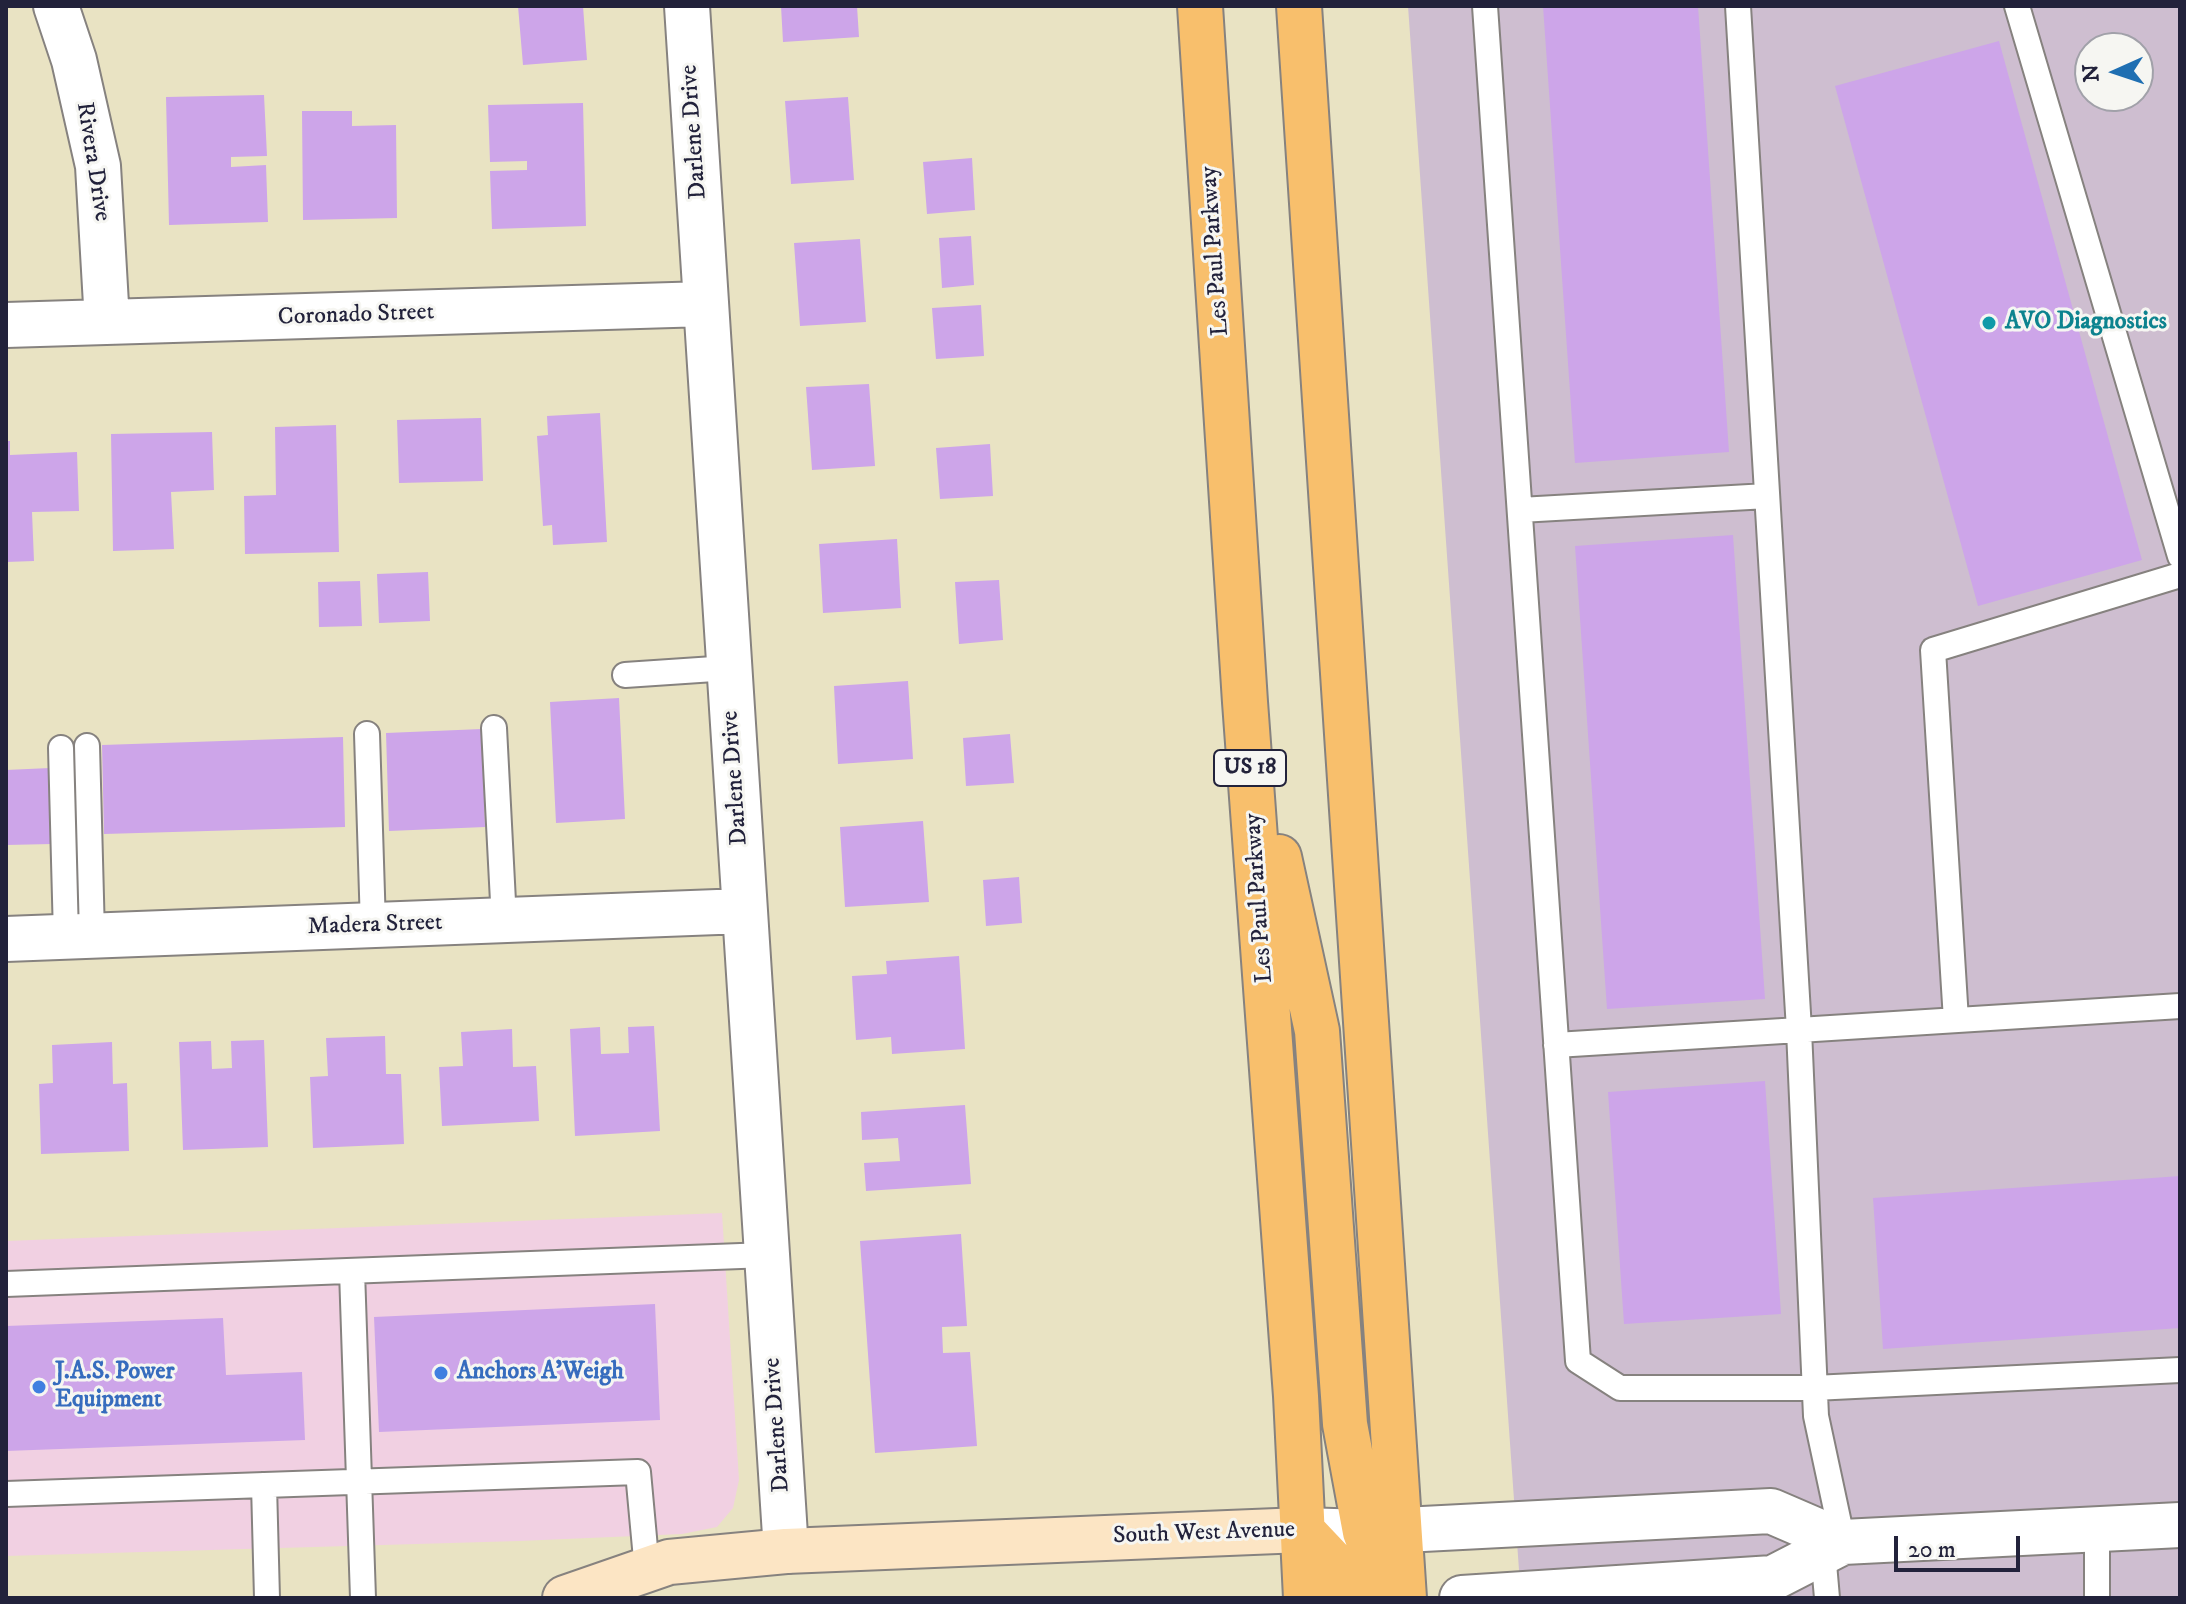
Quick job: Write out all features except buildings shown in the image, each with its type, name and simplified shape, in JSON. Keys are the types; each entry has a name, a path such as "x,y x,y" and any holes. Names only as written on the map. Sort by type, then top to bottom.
{"main road":[{"name":"Les Paul Parkway","path":"1200,6 1245,702 1296,1396 1306,1598"},
{"path":"1299,6 1381,1529 1378,1566 1403,1598"},
{"path":"1245,702 1317,1031 1345,1424 1381,1529"},
{"path":"1302,1530 1337,1567 1351,1598"}],"street":[{"name":"Rivera Drive","path":"56,6 74,60 98,166 107,322"},
{"name":"Darlene Drive","path":"687,6 786,1551"},
{"name":"Coronado Street","path":"6,325 706,304"},
{"name":"Madera Street","path":"6,939 744,911"},
{"name":"South West Avenue","path":"565,1598 669,1562 786,1551 1771,1511 1833,1547"},
{"name":"South West Avenue","path":"1462,1598 1773,1578 1833,1547 2180,1525"}],"lane":[{"path":"1485,6 1578,1361 1620,1388 1814,1388 2180,1370"},
{"path":"1738,6 1799,1030 1814,1388 1833,1547 1827,1598"},
{"path":"2017,6 2180,556"},
{"path":"1520,510 1767,496"},
{"path":"1956,1020 1933,650 2180,575"},
{"path":"625,675 729,668"},
{"path":"494,728 504,921"},
{"path":"367,734 373,926"},
{"path":"79,935 87,746"},
{"path":"61,748 79,935"},
{"path":"1556,1045 2180,1006"},
{"path":"6,1284 767,1255"},
{"path":"352,1271 363,1598"},
{"path":"6,1494 638,1472 647,1570"},
{"path":"264,1485 267,1598"},
{"path":"2097,1529 2097,1598"}],"shaded area":[{"path":"1408,6 2180,6 2180,1598 1521,1598"},
{"path":"722,1213 739,1480 733,1508 717,1527 682,1534 519,1541 6,1556 6,1241"}],"place":[{"name":"AVO Diagnostics","path":"1989,323"},
{"name":"Anchors A'Weigh","path":"441,1373"},
{"name":"J.A.S. Power Equipment","path":"39,1387"}]}
